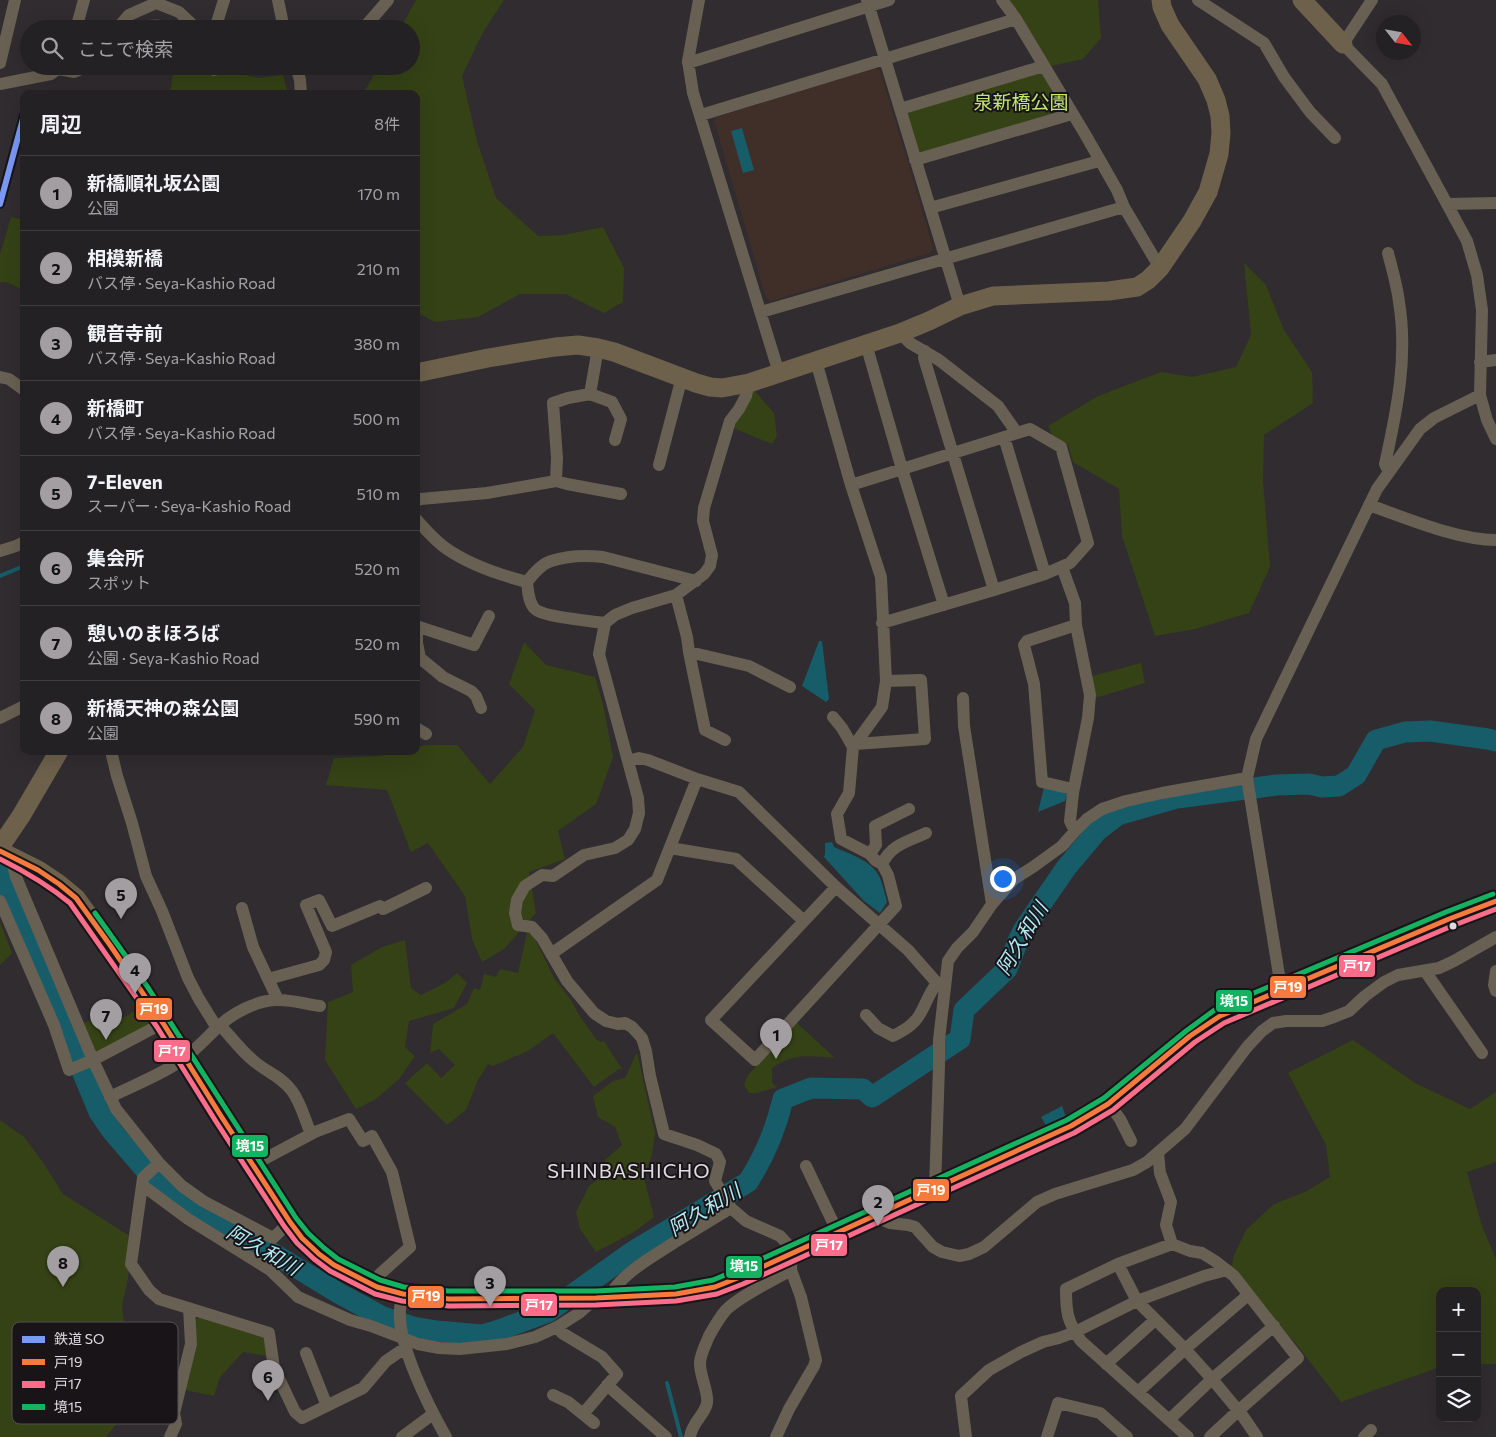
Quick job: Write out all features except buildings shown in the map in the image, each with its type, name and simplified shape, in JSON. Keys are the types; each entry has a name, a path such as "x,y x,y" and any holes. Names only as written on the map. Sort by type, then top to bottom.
{"main road":[{"path":"420,371 488,358 578,345 614,352 682,378 710,387 722,388 749,383 900,333 960,306 994,296 1109,291 1137,287 1148,280 1160,268 1192,221 1208,192 1219,154 1221,133 1220,116 1216,100 1207,79 1170,24 1162,7 1161,0"},
{"path":"1302,0 1343,44"},
{"path":"57,755 21,816 4,851 38,870 76,898 163,1023 252,1165 302,1238 334,1265 372,1284 401,1302 458,1299 597,1298 676,1294 715,1287 740,1277 791,1262 838,1233 1058,1133 1089,1116 1108,1104 1199,1028 1220,1016 1496,901"}],"street":[{"path":"0,63 15,0"},
{"path":"78,20 84,0"},
{"path":"218,20 224,0"},
{"path":"278,0 282,20"},
{"path":"371,20 388,0"},
{"path":"688,63 868,3 889,0"},
{"path":"1002,0 1016,19 1085,134 1124,207 1160,268"},
{"path":"1198,0 1264,43 1284,77 1310,112 1335,138"},
{"path":"1372,0 1343,44 1382,84 1467,241 1477,275 1482,310 1480,396 1487,420 1496,439"},
{"path":"703,1 688,63 693,93 779,373"},
{"path":"125,20 129,15 157,2 179,12 188,20"},
{"path":"868,3 960,306"},
{"path":"701,115 1016,19"},
{"path":"900,109 1044,66"},
{"path":"0,84 46,75"},
{"path":"299,75 301,90"},
{"path":"915,160 1072,114"},
{"path":"930,208 1099,161"},
{"path":"1447,204 1496,203"},
{"path":"761,312 1124,207"},
{"path":"1388,253 1399,302 1402,328 1402,372 1398,406 1385,464 1389,472"},
{"path":"900,333 910,343 939,360 998,406 1017,433"},
{"path":"866,344 944,604"},
{"path":"590,394 598,348"},
{"path":"925,352 924,358 994,590"},
{"path":"1480,362 1496,360"},
{"path":"816,361 851,485 881,577 886,681 882,707 854,746 849,793 837,814 841,840 870,854 882,864 888,875 896,906 755,1060 711,1020 836,887"},
{"path":"0,377 9,379 20,387"},
{"path":"659,466 682,378"},
{"path":"749,383 740,409 730,421 704,508 703,521 712,555 710,566 696,581 676,595 632,608 615,615 605,623 599,654 638,798 639,813 635,829 628,840 614,848 584,854 553,876 542,875 525,886 517,900 515,913 518,925 532,927 542,938 567,980 594,1013 606,1021 618,1024 625,1023 632,1027 642,1038 664,1134 716,1154 720,1162 715,1181 730,1207 746,1221 780,1236 792,1249 791,1262 816,1360 776,1437"},
{"path":"556,481 557,458 553,403 590,394 612,402 622,420 615,440"},
{"path":"1284,988 1279,975 1248,781 1256,739 1377,489 1420,429 1434,418 1480,396"},
{"path":"851,485 1030,429 1061,447 1088,543 1070,563 1044,574 882,623"},
{"path":"1004,437 1044,574"},
{"path":"420,499 487,493 556,481 621,494"},
{"path":"1369,505 1461,535 1481,540 1496,540"},
{"path":"420,524 447,549 464,559 510,578 527,582"},
{"path":"0,551 20,544"},
{"path":"605,623 544,614 534,609 530,600 527,582 534,572 549,561 587,555 603,557 696,581"},
{"path":"1062,567 1075,603 1076,625 1090,695 1088,718 1073,788 1070,821 1075,831"},
{"path":"676,595 687,637 705,730 725,740"},
{"path":"420,627 474,645 489,616"},
{"path":"1073,788 1042,782 1034,684 1024,645 1027,641 1076,625"},
{"path":"689,652 749,666 790,687"},
{"path":"420,658 443,678 471,691 476,696 481,708"},
{"path":"854,746 925,739 922,680 886,681"},
{"path":"963,698 964,726 992,904"},
{"path":"0,718 20,708"},
{"path":"833,717 854,746"},
{"path":"112,755 146,876 188,978 199,999 218,1026 253,1060 264,1069 281,1078 294,1093 311,1134"},
{"path":"628,761 640,758 648,760 697,779 739,792 836,887 908,950 941,984"},
{"path":"551,954 657,880 697,779"},
{"path":"935,1188 941,984 948,961 957,948 973,932 992,904 1014,879 1062,846 1087,819 1102,809 1126,801 1162,793 1248,781"},
{"path":"870,854 876,845 875,826 909,810"},
{"path":"882,864 887,854 896,846 926,833"},
{"path":"670,848 736,860 804,921"},
{"path":"4,851 91,1061 116,1109 158,1164 182,1186 203,1201 273,1238 290,1222"},
{"path":"268,979 318,965 324,960 326,952 306,905 319,900 332,926 380,906 383,910 426,888"},
{"path":"0,901 54,1025 69,1070 91,1061 163,1023"},
{"path":"242,908 254,947 278,1000"},
{"path":"874,1216 890,1223 915,1227 933,1247 942,1252 958,1256 969,1254 984,1247 1037,1202 1055,1194 1132,1170 1147,1162 1185,1129 1246,1047 1262,1030 1273,1024 1286,1021 1322,1021 1349,1011 1384,982 1398,975 1439,968 1454,962 1496,936"},
{"path":"1425,971 1482,1053"},
{"path":"1496,971 1494,985 1496,991"},
{"path":"866,1015 878,1028 893,1036 907,1029 920,1016 930,993 941,984"},
{"path":"110,1097 172,1067 185,1058 218,1026 244,1009 278,1000 320,1006"},
{"path":"1108,1104 1120,1119 1131,1141"},
{"path":"252,1165 311,1134 348,1120 362,1141 372,1136 392,1172 410,1247 380,1274 372,1284"},
{"path":"1158,1153 1160,1173 1171,1202 1166,1225 1172,1244"},
{"path":"158,1164 143,1182 131,1264 148,1290 159,1298 269,1333 274,1368 295,1412 302,1418 363,1388 404,1340"},
{"path":"806,1166 838,1233"},
{"path":"143,1182 188,1219 270,1270 298,1297 350,1320 371,1326 404,1340 439,1348 460,1349 507,1344 535,1337 557,1327 579,1313 597,1298 613,1289 623,1277 651,1257 730,1207"},
{"path":"1188,1437 1081,1341 1066,1312 1066,1289 1118,1264 1172,1244 1202,1253 1234,1276 1298,1358 1210,1437"},
{"path":"690,1437 694,1424 708,1402 700,1370 700,1360 703,1349 716,1323 734,1303 791,1262"},
{"path":"1118,1264 1137,1301 1212,1379 1257,1437"},
{"path":"966,1437 961,1396 989,1370 1021,1352 1043,1342 1075,1332 1137,1301 1204,1276 1226,1270"},
{"path":"1138,1391 1248,1295"},
{"path":"401,1302 404,1340 433,1414 446,1437"},
{"path":"178,1397 191,1344 189,1308"},
{"path":"1106,1364 1155,1320"},
{"path":"1170,1419 1212,1379 1274,1326"},
{"path":"557,1327 562,1333 602,1357 617,1374 583,1414"},
{"path":"306,1354 327,1406"},
{"path":"607,1385 666,1437"},
{"path":"553,1396 568,1402 594,1423"},
{"path":"1047,1437 1058,1403 1100,1412 1127,1437"},
{"path":"402,1437 414,1432 433,1414"},
{"path":"170,1437 176,1424"}],"shaded area":[{"path":"875,68 880,71 933,248 930,253 771,301 766,298 714,120 716,117"}],"green space":[{"path":"416,0 504,0 482,34 462,76 477,141 496,198 538,236 564,235 603,227 624,268 623,302 604,313 566,294 520,294 478,317 435,322 420,314 420,90 365,90 374,75 420,75 420,20 405,20"},
{"path":"1008,0 1098,0 1101,38 1083,59 1047,67"},
{"name":"泉新橋公園","path":"1042,71 1064,112 918,154 906,112"},
{"path":"173,75 246,75 258,78 283,75 287,90 171,90"},
{"path":"11,217 20,219 20,289 7,282 0,282 0,255"},
{"path":"1244,263 1266,285 1284,330 1312,372 1313,403 1264,435 1263,480 1270,567 1249,613 1195,629 1155,636 1122,536 1119,489 1073,462 1068,445 1052,435 1048,426 1098,396 1161,372 1192,377 1236,367 1251,335"},
{"path":"753,389 774,413 777,436 772,444 733,428"},
{"path":"524,642 546,665 595,677 603,704 613,757 596,804 558,831 565,859 529,872 536,913 504,949 482,962 472,939 465,896 428,843 411,852 387,790 326,785 334,758 420,755 420,746 426,745 457,745 490,784 523,747 535,710 509,684"},
{"path":"1141,663 1145,683 1095,698 1092,676"},
{"path":"0,922 12,953 0,965"},
{"path":"527,932 533,935 554,978 571,1000 579,1015 596,1039 600,1042 604,1041 622,1069 619,1069 594,1087 553,1033 528,1051 493,1066 488,1064 478,1080 466,1110 447,1125 405,1083 427,1063 441,1078 455,1065 439,1049 430,1053 433,1024 467,1004 474,988 480,990 484,974 496,977 500,969 518,973"},
{"path":"405,940 411,988 421,995 445,983 457,973 467,983 454,1008 409,1021 405,1047 415,1056 399,1079 376,1099 356,1109 325,1060 328,1002 353,992 351,965 382,947"},
{"path":"140,1008 151,1026 96,1053 82,1024 100,1016 108,1027"},
{"path":"797,1023 835,1058 809,1056 787,1060 772,1068 772,1083 777,1087 757,1093 749,1093 744,1085 748,1075"},
{"path":"1353,1040 1415,1083 1470,1109 1496,1092 1496,1162 1467,1172 1482,1226 1496,1259 1496,1364 1481,1364 1481,1287 1436,1287 1436,1368 1341,1402 1296,1344 1231,1270 1234,1255 1246,1230 1274,1204 1305,1192 1330,1177 1326,1145 1288,1073"},
{"path":"637,1052 655,1133 652,1154 644,1178 654,1217 634,1232 596,1252 580,1229 576,1212 589,1186 604,1174 605,1160 622,1145 615,1127 598,1117 593,1096 613,1081 625,1078"},
{"path":"0,1120 24,1137 63,1194 133,1238 130,1268 122,1306 124,1322 12,1322 12,1424 116,1424 106,1437 0,1437"},
{"path":"202,1315 266,1335 268,1356 243,1352 220,1377 214,1396 185,1390 195,1320"}],"water":[{"path":"742,128 754,170 743,173 731,131"},
{"path":"819,641 822,641 829,699 826,702 802,686"},
{"path":"1044,787 1064,791 1067,795 1065,801 1038,812"},
{"path":"832,842 834,847 867,863 877,872 887,902 880,913 864,901 824,857 825,843"},
{"path":"1062,1106 1066,1117 1047,1127 1041,1117"}],"waterway":[{"path":"0,576 20,568"},
{"name":"阿久和川","path":"0,874 27,943 47,983 99,1112 112,1131 155,1179 208,1217 383,1317 413,1327 482,1335 548,1312 632,1252 748,1182 769,1142 783,1099 811,1088 863,1089 872,1097 960,1039 964,1010 1007,969 1024,929 1066,868 1097,831 1118,815 1177,798 1277,785 1309,784 1322,787 1339,786 1356,775 1376,740 1405,732 1430,731 1496,741"},
{"path":"667,1383 681,1437"}],"rail line":[{"name":"SO","path":"0,204 20,130"}],"transit line":[{"name":"戸19","path":"0,851 38,870 76,898 163,1023 221,1116 302,1238 334,1265 377,1287 403,1294 449,1299 596,1298 676,1294 715,1287 1071,1126 1108,1104 1190,1036 1220,1016 1496,901"},
{"name":"戸17","path":"0,859 36,879 70,903 157,1027 215,1120 297,1243 330,1271 375,1294 402,1301 449,1306 596,1305 676,1301 717,1294 743,1284 1074,1133 1113,1110 1195,1042 1224,1023 1496,909"},
{"name":"境15","path":"95,913 147,986 296,1218 308,1233 338,1259 380,1280 404,1287 449,1291 596,1291 675,1287 713,1280 737,1270 1067,1120 1104,1098 1216,1009 1493,894"}],"place":[{"name":"7-Eleven","path":"121,919"},
{"name":"新橋町","path":"135,994"},
{"name":"憩いのまほろば","path":"106,1040"},
{"name":"新橋順礼坂公園","path":"776,1059"},
{"name":"相模新橋","path":"878,1226"},
{"name":"新橋天神の森公園","path":"63,1287"},
{"name":"観音寺前","path":"490,1307"},
{"name":"集会所","path":"268,1401"}],"district":[{"name":"SHINBASHICHO","path":"629,1170"}]}
